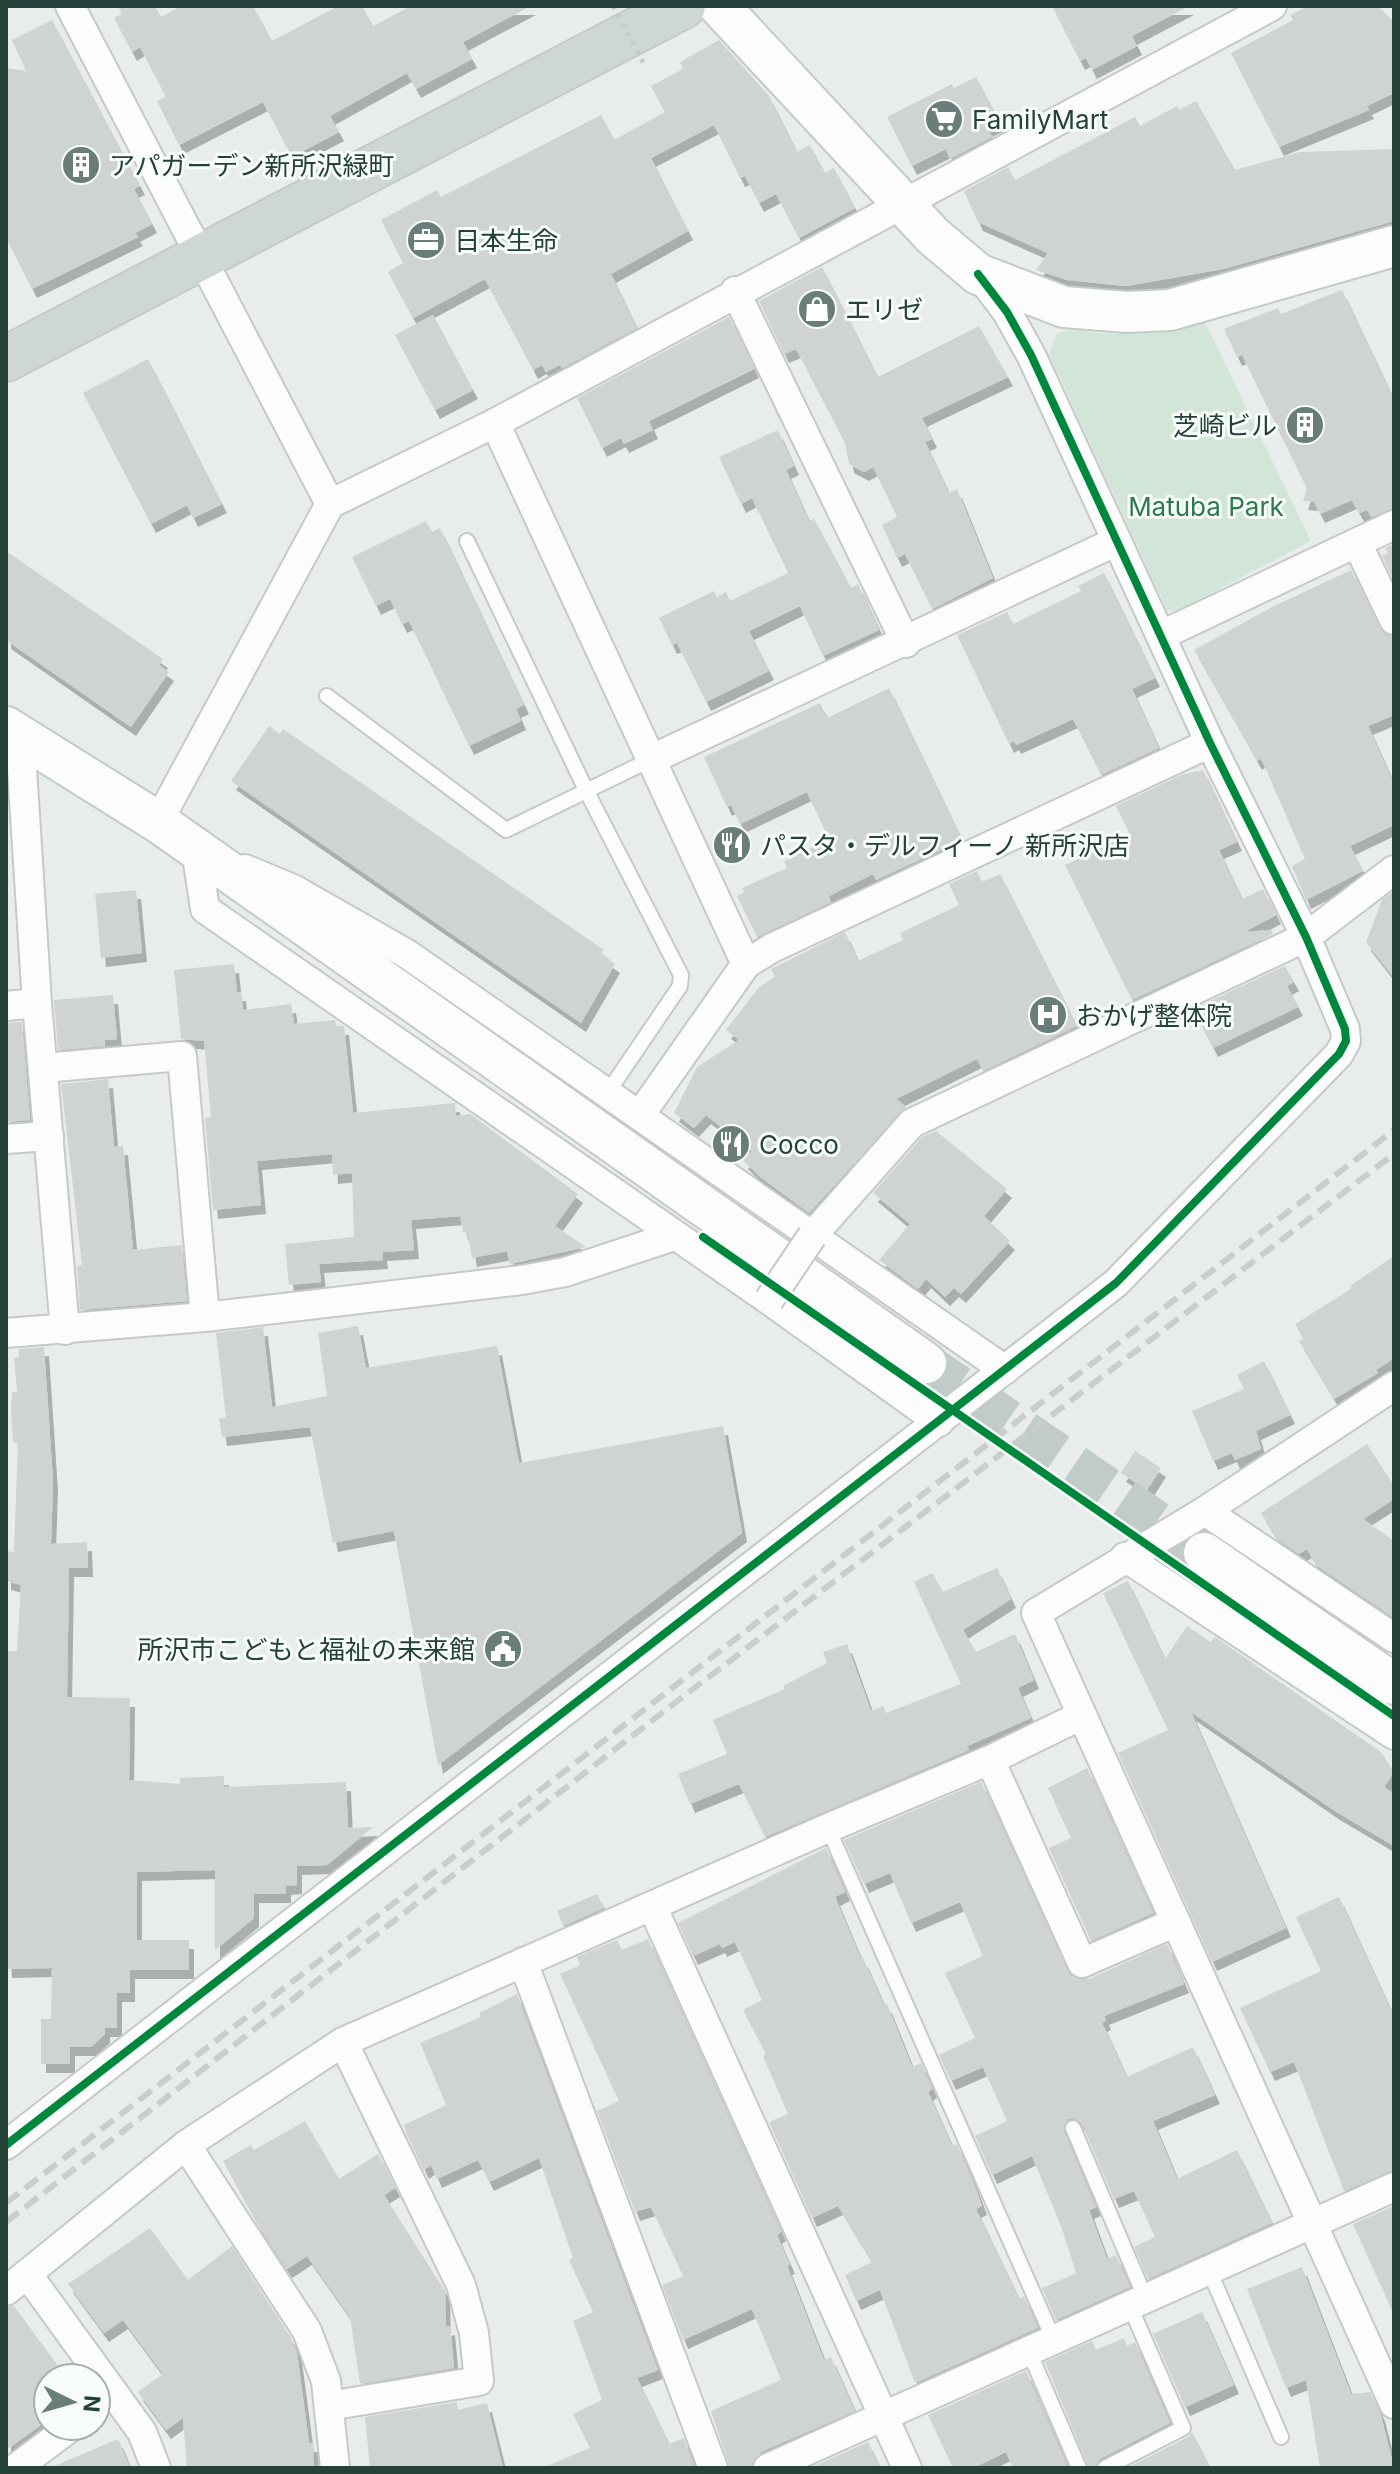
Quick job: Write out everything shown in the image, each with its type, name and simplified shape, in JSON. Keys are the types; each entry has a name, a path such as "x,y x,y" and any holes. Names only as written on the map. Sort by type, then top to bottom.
{"main road":[{"path":"6,359 683,6"}],"street":[{"path":"6,2145 1116,1283 1339,1054 1346,1041 1345,1029 1306,937 1210,743 1031,355 1007,312 978,274 901,204 719,6"},
{"path":"158,822 330,504 495,423 735,291 1272,6"},
{"path":"73,7 330,504"},
{"path":"978,274 1064,307 1151,313 1238,293 1394,246"},
{"path":"735,291 906,643"},
{"path":"495,423 746,964"},
{"path":"1162,635 1394,525"},
{"path":"652,759 906,643 1117,541"},
{"path":"1357,543 1394,620"},
{"path":"13,732 158,822 926,1363"},
{"path":"13,732 65,1330"},
{"path":"640,1115 746,964 772,948 1210,743"},
{"path":"196,849 293,889 407,954 1005,1370"},
{"path":"196,849 205,909 769,1300 939,1422"},
{"path":"769,1300 812,1236 912,1123 1306,937 1394,870"},
{"path":"6,1006 37,1003"},
{"path":"43,1068 182,1056 205,1317"},
{"path":"6,1139 49,1136"},
{"path":"6,1333 205,1317 522,1280 565,1272 674,1236"},
{"path":"1394,1386 1205,1511 1036,1613 1394,2404"},
{"path":"1205,1511 1394,1638"},
{"path":"1204,1553 1394,1684"},
{"path":"1125,1557 1394,1735"},
{"path":"75,2362 17,2283 186,2145 343,2042 990,1760 1082,1715"},
{"path":"990,1760 1082,1963 1176,1922"},
{"path":"652,1906 907,2468"},
{"path":"523,1962 713,2468"},
{"path":"329,2406 479,2381 474,2333 461,2285 343,2042"},
{"path":"186,2145 307,2331 326,2381 335,2468"},
{"path":"768,2468 1040,2344 1313,2226 1394,2187"},
{"path":"112,2408 142,2432 156,2468"},
{"path":"16,2468 51,2442"}],"lane":[{"path":"467,541 586,790 681,975 680,986 608,1092"},
{"path":"327,696 506,830 652,759"},
{"path":"828,1828 1040,2344 1079,2468"},
{"path":"1073,2128 1183,2428 1105,2468"},
{"path":"1209,2270 1281,2437"}],"path":[{"path":"613,6 644,64"}],"green space":[{"name":"Matuba Park","path":"1205,322 1311,541 1177,611 1167,610 1049,354 1057,333 1064,331 1136,334"}],"building":[{"path":"118,6 155,6 161,17 181,6 253,6 272,41 338,6 362,6 373,26 411,6 531,6 463,42 472,59 416,89 407,73 330,116 339,132 292,157 263,102 179,145 157,101 166,97 140,47 132,52 114,18 122,14"},
{"path":"1052,6 1189,6 1132,36 1137,46 1092,70 1086,58 1080,61"},
{"path":"1309,6 1377,6 1394,21 1394,93 1367,106 1369,110 1279,147 1231,53 1293,20 1290,15"},
{"path":"52,20 140,186 134,189 152,224 135,233 138,237 32,289 6,238 6,68 26,71 12,40"},
{"path":"719,40 769,96 797,152 810,145 825,173 834,168 855,208 799,238 776,194 759,203 745,176 740,178 714,125 651,158 688,231 611,274 637,328 562,368 560,365 546,372 542,365 533,370 485,279 413,318 388,272 403,263 381,220 437,190 441,197 601,115 614,140 665,112 651,86 683,69 680,62"},
{"name":"FamilyMart","path":"976,77 1000,122 987,128 992,137 950,159 946,149 912,166 887,117 952,84 954,88"},
{"path":"1196,101 1235,170 1300,152 1394,149 1394,221 1223,269 1126,286 1067,280 1036,270 1048,253 978,222 964,191 1008,167 1015,180 1135,117 1140,126 1177,106 1179,110"},
{"path":"822,267 878,377 979,326 1008,377 922,418 932,439 925,442 949,493 957,489 993,578 932,609 905,554 897,558 882,525 897,517 873,467 864,472 849,464 845,443 796,349 784,354 759,301"},
{"path":"1342,290 1394,400 1394,508 1371,517 1367,510 1359,513 1352,500 1320,514 1314,502 1303,501 1307,489 1242,355 1237,357 1224,329 1278,308 1281,314"},
{"path":"433,315 473,390 435,410 395,335"},
{"path":"729,317 754,369 649,421 653,430 624,444 621,438 602,448 577,398"},
{"path":"148,359 222,504 193,518 187,505 151,524 83,393"},
{"path":"778,430 794,466 786,470 809,521 814,519 851,588 858,584 879,630 823,656 800,606 749,631 769,671 706,702 677,643 672,645 659,618 714,591 717,597 726,592 730,601 788,573 752,498 741,504 719,457"},
{"path":"426,521 432,532 440,528 524,705 516,709 521,721 469,746 409,621 402,624 390,599 376,606 352,557"},
{"path":"1394,544 1394,581 1382,556 1388,553 1385,548"},
{"path":"6,551 163,659 159,665 169,672 131,727 6,640"},
{"path":"1351,570 1379,628 1394,637 1394,715 1368,726 1394,784 1394,825 1350,846 1363,871 1306,900 1292,866 1305,859 1261,758 1257,761 1194,650 1272,607"},
{"path":"1104,573 1155,678 1132,689 1159,748 1101,775 1073,719 1016,745 1014,741 1009,744 957,635 1007,612 1013,624 1081,591 1078,586"},
{"path":"889,688 962,840 876,880 873,874 829,896 831,902 757,937 737,896 744,892 742,888 787,868 784,861 829,839 807,792 740,824 731,805 727,807 704,757 820,703 827,718"},
{"path":"269,726 280,734 283,729 604,950 601,954 615,964 581,1023 231,781"},
{"path":"1203,770 1237,842 1219,850 1242,899 1263,889 1276,915 1244,932 1271,930 1273,934 1132,1000 1065,865 1130,834 1116,806 1181,775"},
{"path":"977,871 982,882 1000,874 1077,1026 983,1071 977,1059 896,1099 906,1107 809,1213 759,1176 743,1160 752,1151 706,1115 694,1128 674,1113 697,1067 739,1040 726,1030 759,987 775,977 771,969 845,932 858,961 903,940 900,933 959,905 949,884"},
{"path":"136,890 142,953 101,958 95,894"},
{"path":"1394,891 1394,978 1366,942 1382,900"},
{"path":"234,964 237,992 241,992 243,1010 291,1004 294,1024 335,1020 336,1026 344,1026 353,1113 455,1103 456,1116 470,1114 578,1194 555,1226 586,1247 510,1264 507,1251 472,1258 467,1231 463,1232 460,1216 411,1220 414,1250 382,1252 383,1260 319,1264 321,1282 289,1285 285,1244 354,1237 352,1173 333,1175 332,1154 257,1161 261,1205 213,1210 205,1118 211,1117 204,1041 181,1039 174,970"},
{"path":"1285,966 1294,982 1287,986 1298,1007 1213,1048 1193,1009"},
{"path":"113,995 117,1039 105,1040 105,1046 58,1050 54,1000"},
{"path":"22,1022 30,1120 6,1122 6,1023"},
{"path":"108,1079 114,1147 123,1146 133,1250 182,1245 187,1301 80,1310 77,1266 82,1265 61,1084"},
{"path":"936,1131 1007,1189 984,1216 1010,1241 961,1294 954,1288 945,1297 926,1279 918,1289 879,1260 910,1224 873,1193 922,1137"},
{"path":"1394,1256 1394,1358 1376,1370 1378,1373 1334,1399 1299,1341 1304,1339 1295,1324 1351,1289 1350,1286"},
{"name":"所沢市こどもと福祉の未来館","path":"358,1326 366,1368 497,1346 519,1463 723,1426 742,1533 438,1765 394,1531 333,1543 310,1427 222,1437 219,1419 226,1417 216,1333 263,1327 272,1407 327,1396 318,1333"},
{"path":"44,1347 53,1481 51,1544 87,1542 88,1568 69,1568 67,1697 130,1698 129,1780 180,1784 180,1778 224,1776 224,1787 346,1782 348,1828 373,1827 327,1865 297,1866 297,1885 286,1886 286,1894 254,1894 254,1918 215,1950 215,1870 137,1872 137,1940 189,1940 189,1970 130,1970 130,1993 117,1993 117,2028 105,2028 105,2034 91,2047 70,2047 70,2064 41,2064 41,2019 51,2019 52,1968 7,1969 6,1950 6,1651 17,1651 21,1585 6,1581 6,1551 14,1552 18,1442 13,1443 11,1409 12,1392 17,1392 14,1358 19,1357 19,1349"},
{"path":"1264,1361 1290,1415 1256,1431 1261,1449 1235,1460 1232,1453 1213,1461 1192,1411 1244,1389 1237,1375"},
{"path":"1367,1444 1394,1486 1394,1499 1363,1519 1394,1541 1394,1618 1316,1565 1307,1549 1299,1554 1278,1540 1261,1513"},
{"path":"1135,1451 1161,1468 1147,1490 1121,1473"},
{"path":"997,1568 1011,1599 963,1630 976,1652 1015,1634 1034,1680 1018,1688 1031,1718 967,1746 969,1750 765,1837 739,1784 690,1804 678,1774 727,1754 713,1720 785,1689 783,1686 827,1663 823,1652 847,1644 871,1711 883,1706 886,1713 961,1684 914,1582 932,1573 943,1592"},
{"path":"1128,1581 1165,1659 1187,1626 1211,1642 1215,1637 1381,1752 1394,1772 1384,1787 1394,1794 1394,1846 1335,1811 1191,1712 1286,1928 1212,1962 1118,1753 1168,1730 1103,1593"},
{"path":"1087,1768 1153,1913 1091,1941 1049,1848 1071,1838 1048,1788"},
{"path":"981,1782 1071,1976 1089,1979 1167,1944 1184,1984 1104,2016 1106,2021 1102,2023 1127,2077 1193,2047 1215,2095 1153,2121 1177,2179 1237,2150 1272,2223 1148,2279 1134,2247 1155,2237 1134,2191 1114,2199 1082,2124 1075,2118 1068,2119 1064,2131 1096,2207 1089,2210 1107,2259 1116,2255 1130,2287 1056,2320 1042,2288 1076,2273 1032,2156 992,2175 975,2136 1007,2121 983,2067 951,2081 939,2055 975,2038 945,1973 983,1956 960,1902 911,1923 890,1873 864,1884 844,1840"},
{"path":"826,1848 845,1892 835,1897 861,1959 884,2005 887,2004 912,2067 921,2063 932,2089 928,2092 952,2146 957,2144 974,2184 982,2206 976,2209 1019,2299 1024,2296 1038,2328 915,2383 880,2290 856,2301 845,2275 872,2262 838,2206 812,2218 769,2122 788,2114 763,2056 766,2054 743,2010 762,2000 735,1942 722,1948 720,1944 693,1956 678,1923"},
{"path":"597,1894 604,1908 563,1926 557,1911"},
{"path":"1339,1897 1394,2017 1394,2170 1344,2191 1294,2062 1270,2072 1240,2008 1321,1971 1296,1917"},
{"path":"648,1939 781,2232 777,2235 790,2265 787,2266 824,2360 831,2357 855,2411 761,2452 751,2468 730,2468 711,2411 781,2380 752,2309 683,2340 662,2285 683,2276 651,2207 635,2212 597,2111 619,2101 560,1974 580,1965 577,1957 617,1940 622,1950"},
{"path":"517,1994 658,2370 637,2378 669,2444 684,2438 695,2468 542,2468 590,2448 573,2414 602,2400 573,2321 593,2312 569,2260 573,2258 539,2158 489,2182 478,2160 437,2179 431,2165 424,2170 407,2135 404,2125 446,2105 420,2043 481,2017 479,2013"},
{"path":"305,2121 339,2179 378,2154 395,2188 384,2195 445,2291 446,2327 450,2326 454,2368 360,2384 350,2317 307,2256 287,2269 258,2225 223,2161 251,2145 254,2150"},
{"path":"1394,2206 1394,2315 1353,2224"},
{"path":"150,2228 188,2280 232,2246 291,2338 297,2353 309,2443 313,2443 314,2468 187,2468 183,2418 166,2430 138,2392 163,2374 123,2320 104,2333 68,2284"},
{"path":"1302,2267 1351,2394 1370,2392 1380,2412 1394,2468 1320,2468 1306,2380 1286,2388 1247,2289"},
{"path":"14,2306 55,2362 32,2362 32,2431 6,2450 6,2308"},
{"path":"1202,2312 1234,2385 1185,2407 1153,2334"},
{"path":"1124,2338 1127,2346 1135,2342 1170,2423 1100,2459 1095,2468 1089,2468 1045,2362 1092,2341 1096,2350"},
{"path":"1026,2371 1068,2468 1013,2468 1006,2452 973,2468 953,2468 928,2415"},
{"path":"457,2402 458,2410 487,2403 503,2468 370,2468 365,2417"},
{"path":"1192,2432 1210,2468 1127,2468 1188,2437"},
{"path":"118,2439 130,2468 50,2468 112,2442"},
{"path":"868,2442 880,2468 810,2468"}],"tunnel":[{"path":"926,1363 1204,1553"}],"railway":[{"path":"6,2203 1394,1130"},
{"path":"6,2222 680,1699 1394,1154"}],"cycle path":[{"path":"6,2145 1116,1283 1339,1054 1346,1041 1345,1029 1306,937 1210,743 1031,355 1007,312 978,274"},
{"path":"703,1237 1394,1716"}],"place":[{"name":"FamilyMart","path":"944,119"},
{"name":"アパガーデン新所沢緑町","path":"81,165"},
{"name":"日本生命","path":"426,240"},
{"name":"エリゼ","path":"817,309"},
{"name":"芝崎ビル","path":"1305,425"},
{"name":"パスタ・デルフィーノ 新所沢店","path":"732,845"},
{"name":"おかげ整体院","path":"1048,1015"},
{"name":"Cocco","path":"731,1144"},
{"name":"所沢市こどもと福祉の未来館","path":"503,1649"}]}
